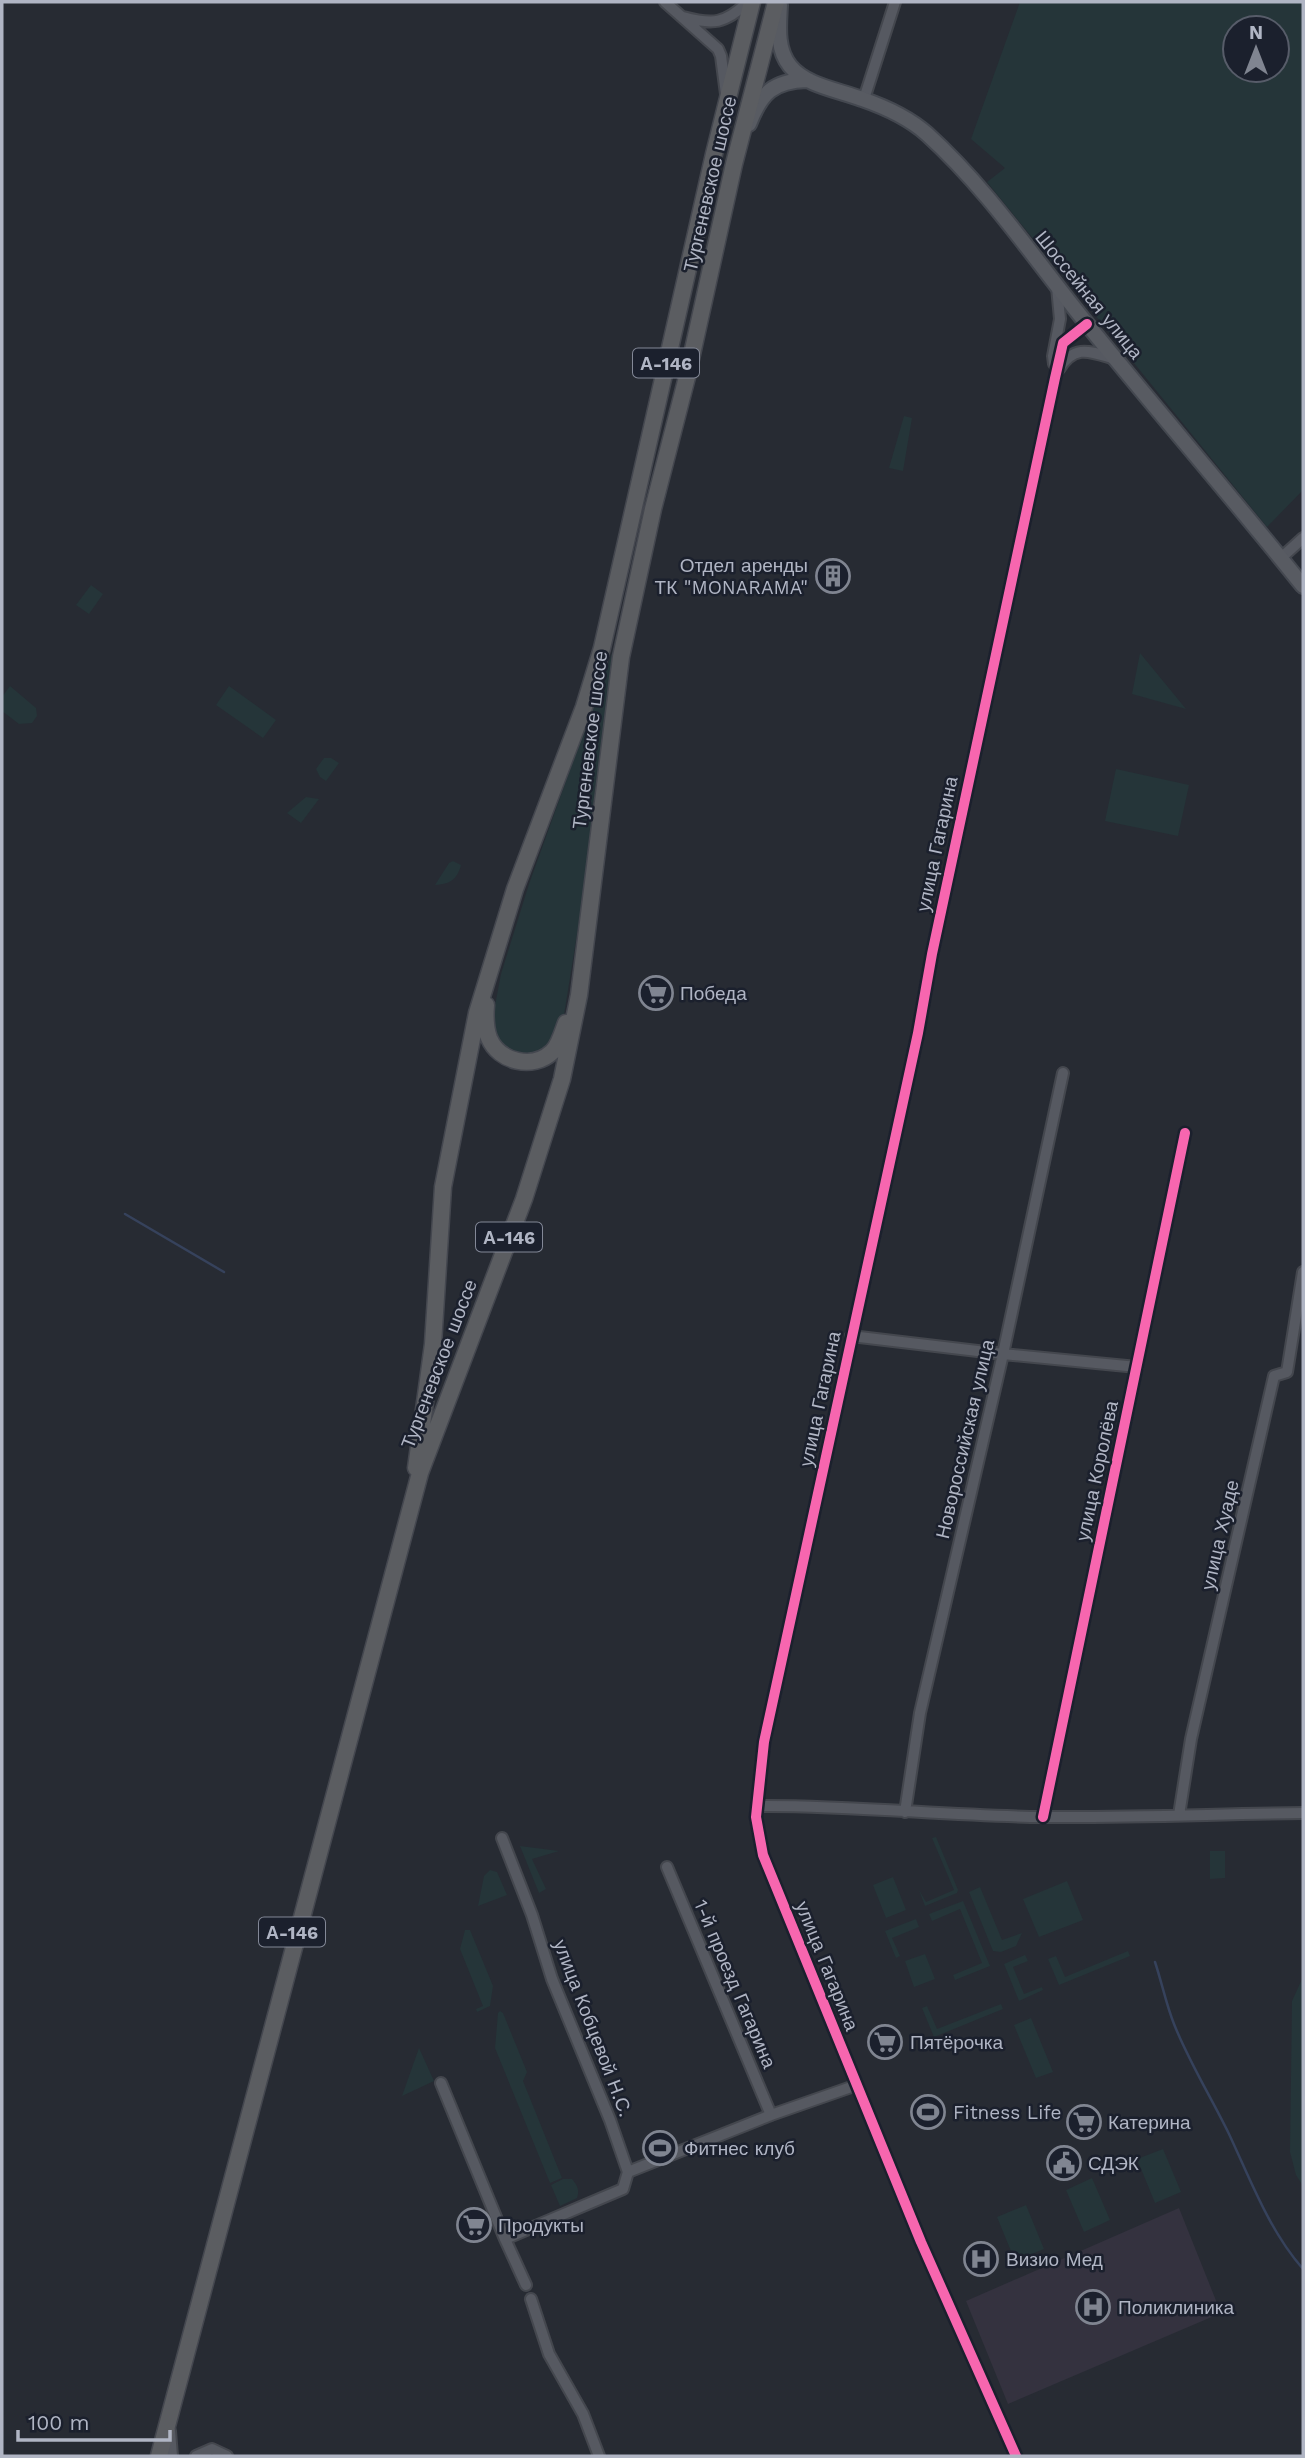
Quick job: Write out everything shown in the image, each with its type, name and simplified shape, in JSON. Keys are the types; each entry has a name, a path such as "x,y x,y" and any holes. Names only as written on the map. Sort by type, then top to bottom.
{"highway":[{"name":"Тургеневское шоссе","path":"418,1472 433,1344 443,1187 461,1085 486,981 515,889 584,707 602,648 750,2"},
{"name":"Тургеневское шоссе","path":"418,1472 524,1199 562,1079 579,995 621,657 734,164 778,2"},
{"name":"А-146","path":"486,981 485,1026 490,1041 501,1054 519,1063 537,1061 554,1051 579,995"},
{"name":"А-146","path":"159,2456 418,1472"},
{"name":"А-146","path":"151,2456 418,1472"}],"main road":[{"path":"778,2 782,50 790,67 807,80"},
{"path":"734,164 752,116 768,90 792,81 807,80"},
{"name":"Шоссейная улица","path":"807,80 864,99 909,120 944,149 978,186 1116,360 1303,586"}],"street":[{"path":"665,2 718,49 727,103"},
{"path":"681,16 701,22 721,22 750,2"},
{"path":"864,99 895,2"},
{"path":"1055,378 1053,356 1059,319 1057,286"},
{"name":"улица Гагарина","path":"1016,2456 936,2277 763,1855 758,1835 757,1806 764,1742 918,1033 940,914 1055,378 1063,343 1087,324"},
{"path":"1055,378 1066,359 1079,352 1089,351 1116,360"},
{"path":"1281,558 1303,538"},
{"name":"Новороссийская улица","path":"905,1812 920,1713 1003,1354 1063,1073"},
{"name":"улица Королёва","path":"1043,1817 1185,1133"},
{"name":"улица Хуаде","path":"1180,1815 1191,1739 1274,1376 1287,1372 1303,1272"},
{"path":"851,1336 1137,1367"},
{"path":"757,1806 817,1806 1043,1817 1303,1813"},
{"name":"улица Кобцевой Н.С.","path":"502,1838 532,1915 552,1979 610,2120 628,2172"},
{"name":"1-й проезд Гагарина","path":"667,1867 771,2115"},
{"path":"441,2083 526,2285"},
{"path":"505,2239 624,2189 628,2172 771,2115 857,2085"},
{"path":"531,2299 549,2354 583,2414 599,2456"},
{"path":"170,2420 172,2456"},
{"path":"196,2456 212,2449 227,2456"}],"shaded area":[{"path":"1020,2 1303,2 1303,490 1267,527 987,182 1005,168 971,139"},
{"path":"904,416 912,418 903,471 889,468"},
{"path":"91,585 103,594 89,614 76,605"},
{"path":"613,650 588,866 564,1015 548,1047 536,1057 504,1050 495,1038 493,1016 501,974 529,884"},
{"path":"1140,653 1186,709 1132,694"},
{"path":"10,686 36,708 37,716 32,723 19,724 2,711 2,697"},
{"path":"229,686 276,720 263,738 216,705"},
{"path":"324,758 331,758 339,763 326,781 316,769"},
{"path":"1116,769 1189,785 1178,836 1105,821"},
{"path":"306,797 319,799 301,823 287,813"},
{"path":"453,861 461,865 455,878 445,884 435,885 449,863"},
{"path":"936,1837 958,1890 957,1893 925,1906 919,1890 926,1902 954,1890 932,1838"},
{"path":"520,1846 559,1851 532,1859 546,1889 539,1893"},
{"path":"1210,1851 1225,1851 1225,1878 1210,1879"},
{"path":"490,1870 497,1872 507,1895 478,1906 484,1876"},
{"path":"893,1877 906,1910 886,1918 873,1885"},
{"path":"1067,1881 1083,1920 1039,1937 1023,1899"},
{"path":"980,1887 1002,1940 1022,1933 1016,1946 1001,1952 993,1951 969,1892"},
{"path":"963,1901 990,1966 955,1980 953,1975 982,1963 960,1909 932,1921 929,1914"},
{"path":"916,1919 919,1927 892,1938 900,1956 896,1958 885,1931"},
{"path":"465,1930 470,1930 493,1986 490,2006 477,2012 476,2009 483,2006 460,1949"},
{"path":"1128,1951 1130,1956 1059,1985 1048,1959 1056,1956 1065,1977"},
{"path":"925,1954 935,1979 914,1987 905,1961"},
{"path":"1025,1955 1028,1961 1013,1967 1024,1994 1042,1987 1043,1990 1019,2001 1004,1964"},
{"path":"1303,1977 1303,2186 1296,2175 1290,2152 1292,2001"},
{"path":"1001,2004 1003,2009 934,2037 922,2008 927,2006 937,2029"},
{"path":"500,2011 527,2072 523,2081 562,2178 550,2183 495,2048"},
{"path":"1031,2018 1053,2072 1036,2078 1014,2025"},
{"path":"419,2048 434,2081 402,2096"},
{"path":"1163,2149 1181,2192 1155,2203 1137,2159"},
{"path":"1092,2178 1110,2220 1084,2232 1066,2190"},
{"path":"563,2179 572,2179 578,2192 577,2198 560,2206 551,2185"},
{"path":"1026,2205 1044,2249 1015,2261 997,2217"},
{"name":"Поликлиника","path":"1179,2208 1221,2313 1008,2404 966,2301"}],"waterway":[{"path":"125,1214 224,1272"},
{"path":"1155,1962 1171,2016 1186,2052 1229,2134 1270,2222 1303,2269"}],"cycle path":[{"path":"1016,2456 921,2242 763,1855 756,1817 764,1742 918,1033 932,954 1055,378 1063,343 1087,324"},
{"path":"1043,1817 1185,1133"}],"place":[{"name":"Отдел аренды ТК \"MONARAMA\"","path":"833,576"},
{"name":"Победа","path":"656,993"},
{"name":"Пятёрочка","path":"885,2042"},
{"name":"Fitness Life","path":"928,2112"},
{"name":"Катерина","path":"1084,2122"},
{"name":"Фитнес клуб","path":"660,2148"},
{"name":"СДЭК","path":"1064,2163"},
{"name":"Продукты","path":"474,2225"},
{"name":"Визио Мед","path":"981,2259"},
{"name":"Поликлиника","path":"1093,2307"}]}
